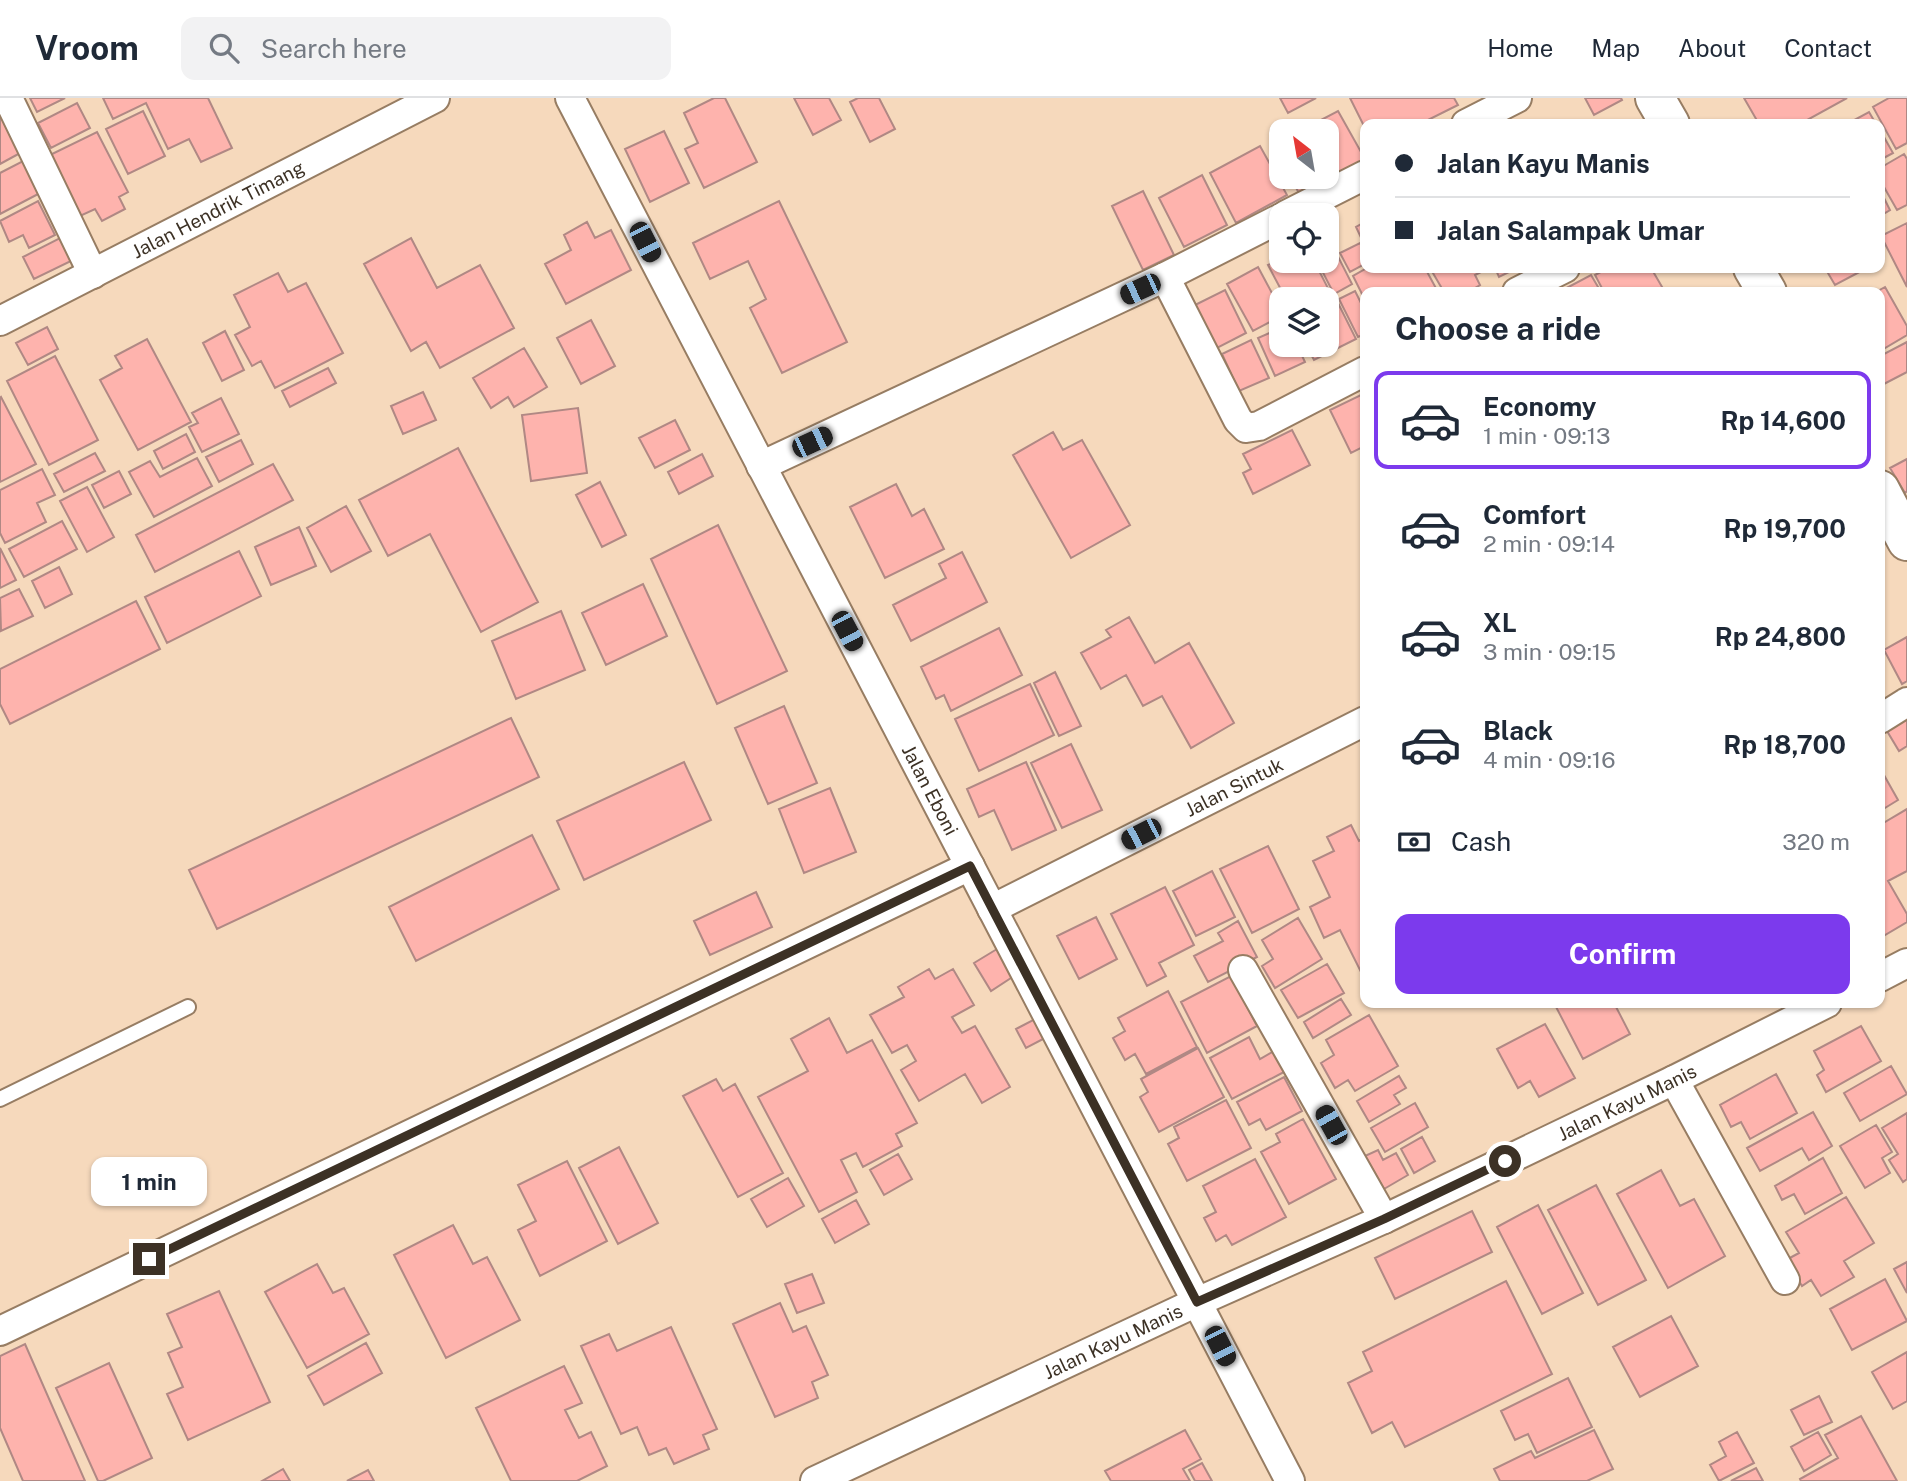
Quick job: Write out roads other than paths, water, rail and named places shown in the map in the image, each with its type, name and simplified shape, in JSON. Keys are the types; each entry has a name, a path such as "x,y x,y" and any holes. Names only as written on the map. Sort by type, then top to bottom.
{"street":[{"path":"8,98 93,274"},
{"name":"Jalan Hendrik Timang","path":"0,321 435,98"},
{"name":"Jalan Eboni","path":"570,98 1290,1481"},
{"path":"1475,119 1517,98"},
{"path":"1655,98 1667,119"},
{"path":"1310,203 1360,178"},
{"path":"761,466 1165,277 1269,224"},
{"path":"1527,287 1555,273"},
{"path":"1165,277 1238,420 1246,428 1259,426 1360,374"},
{"path":"1885,499 1907,541"},
{"path":"1885,716 1907,702"},
{"name":"Jalan Sintuk","path":"992,909 1360,724"},
{"path":"0,1331 970,866"},
{"path":"1885,974 1907,963"},
{"path":"1243,970 1384,1219"},
{"name":"Jalan Kayu Manis","path":"815,1481 1197,1302 1384,1219 1817,1008"},
{"path":"1674,1080 1785,1280"}],"lane":[{"path":"0,1100 188,1007"}]}
